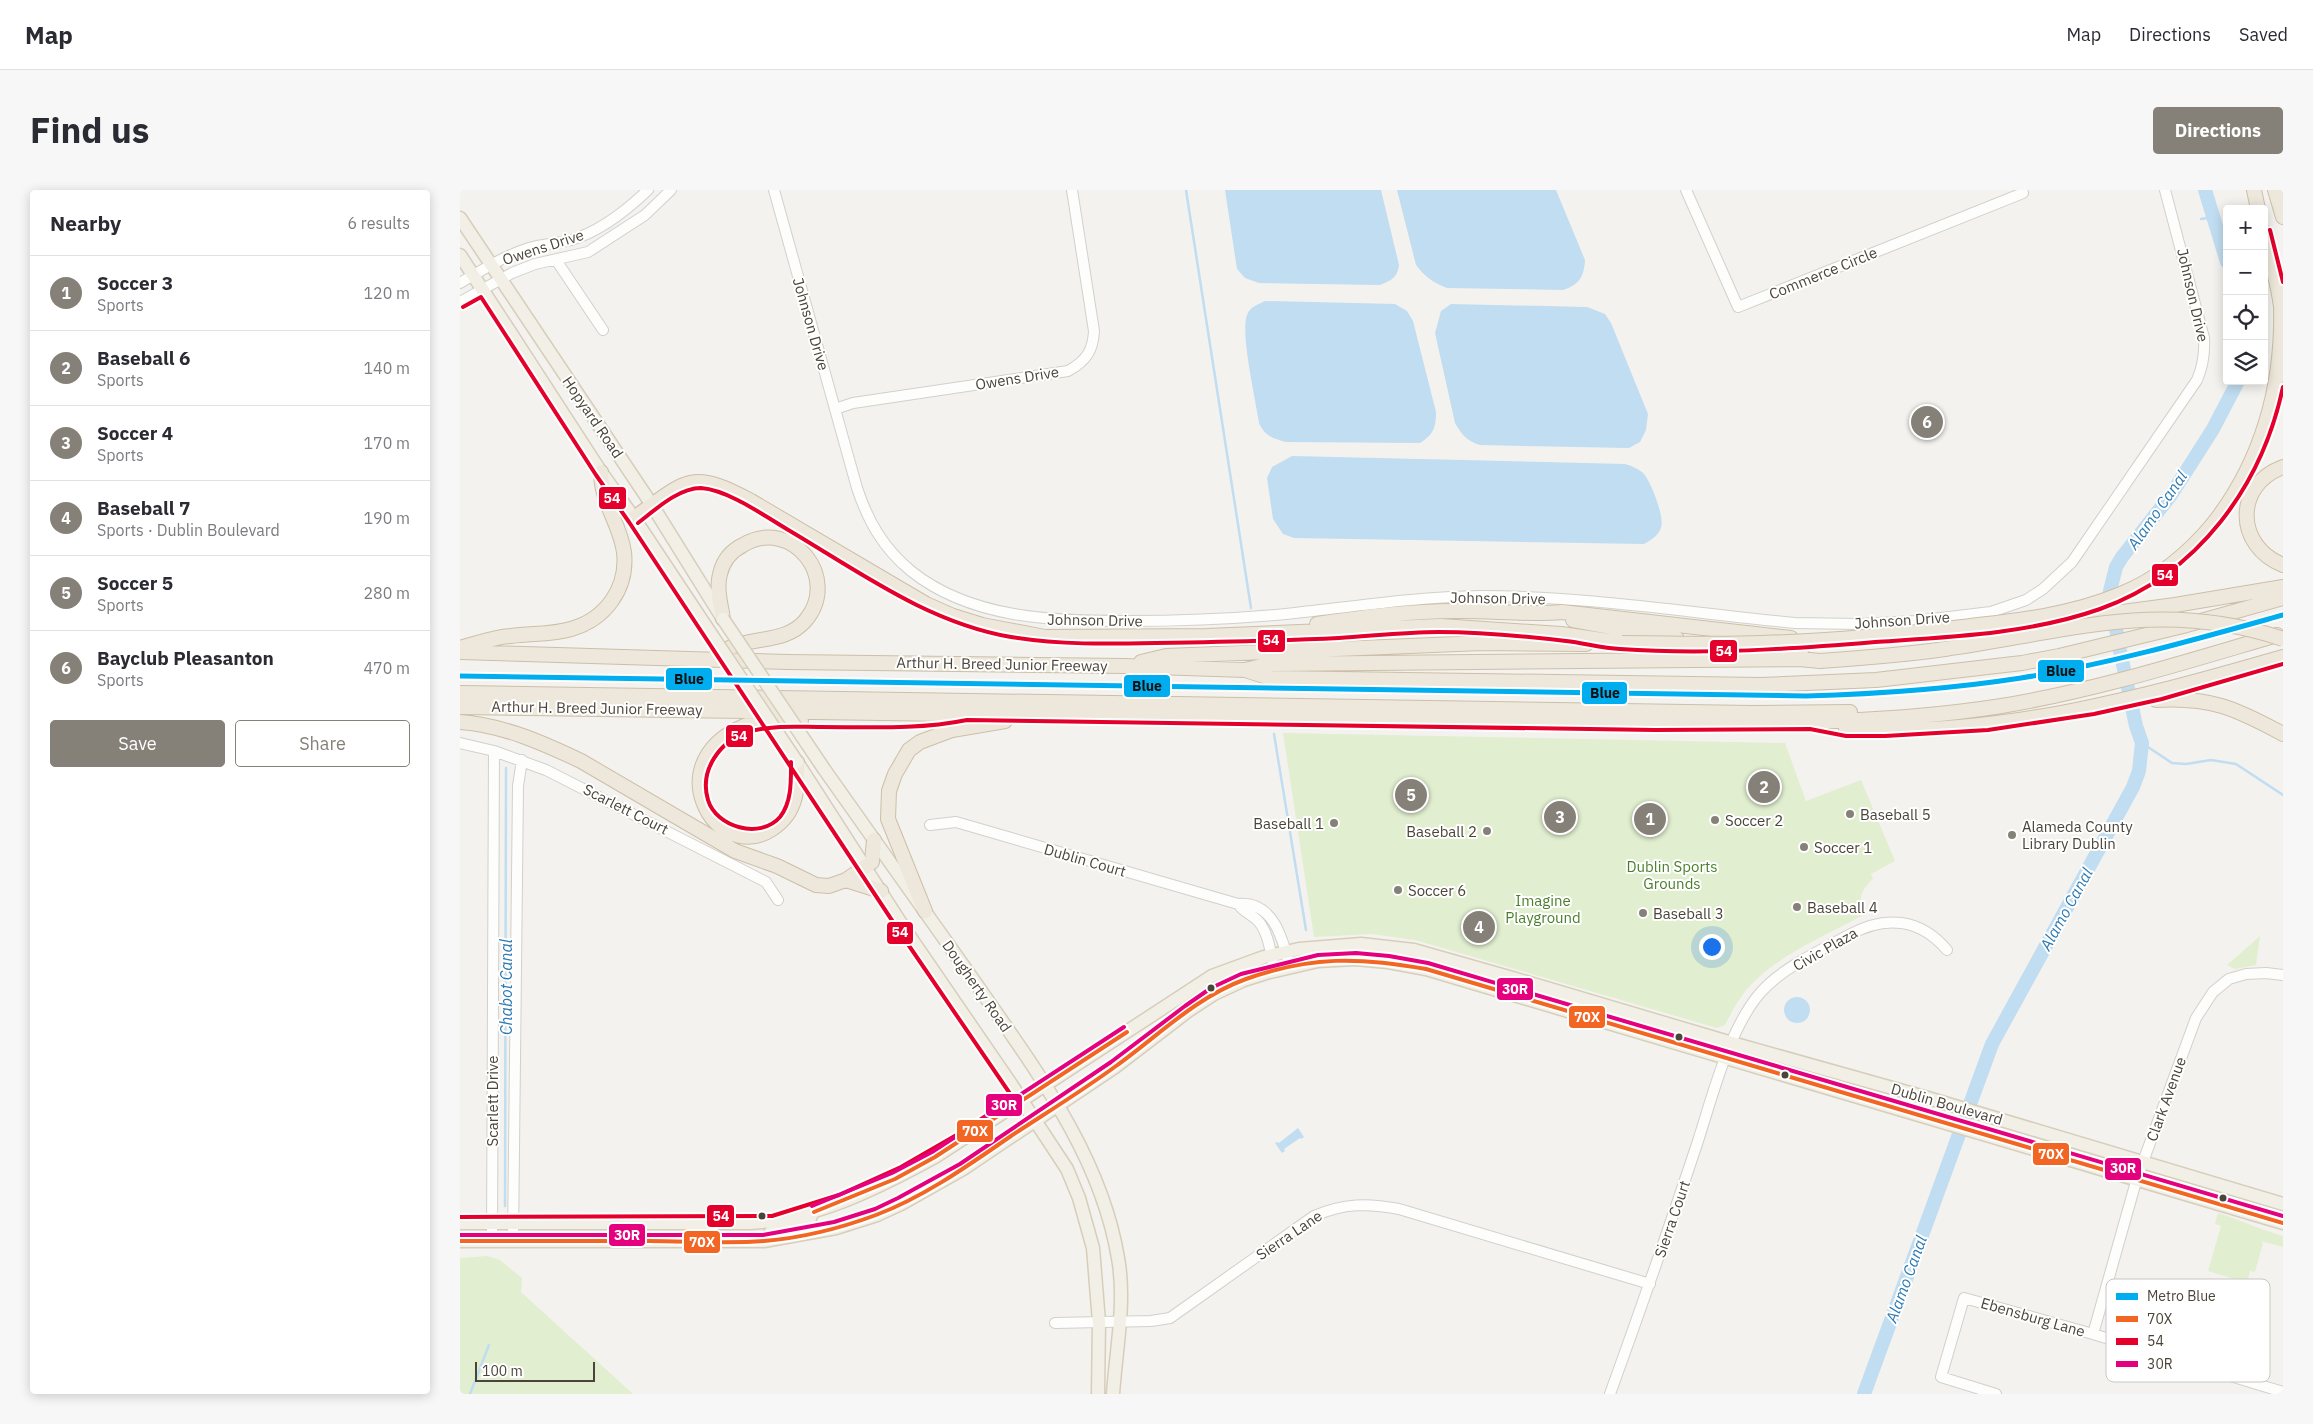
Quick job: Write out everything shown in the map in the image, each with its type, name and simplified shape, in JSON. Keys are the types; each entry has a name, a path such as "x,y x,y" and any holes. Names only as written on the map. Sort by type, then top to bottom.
{"highway":[{"path":"2254,190 2257,205"},
{"path":"2274,190 2283,217"},
{"path":"634,518 678,486 696,481 710,482 724,487 926,604 953,616 1015,633 1074,638 1266,634 1441,626 1561,639 1622,643 1762,643 1942,630 2047,616 2101,601 2122,593 2152,577 2186,552 2213,524 2242,484 2265,438 2278,393 2283,351 2281,308 2268,250"},
{"path":"2283,466 2273,470 2261,480 2252,492 2247,516 2252,540 2260,552 2283,565"},
{"path":"460,648 508,636 569,630 595,618 613,600 623,577 624,551 621,537 601,489 601,472"},
{"path":"712,660 728,648 781,636 804,622 813,609 818,594 817,579 812,564 801,549 785,540 767,537 750,540 735,549 725,560 720,573 718,587 723,620"},
{"path":"1266,634 1380,616 1419,612 1461,611 1545,614 1562,612 1586,613 1792,638 1867,641 1900,640 2076,619 2283,587"},
{"name":"Arthur H. Breed Junior Freeway","path":"460,652 712,660 1125,666 1245,670 1270,678 1761,685 1876,680 2022,663 2087,650 2283,598"},
{"path":"1545,614 1658,636 1801,656 1820,661 1946,649 2077,626 2137,619 2194,620 2248,628 2283,639"},
{"name":"Arthur H. Breed Junior Freeway","path":"460,707 1655,724 1811,723 1944,714 2050,696 2151,672 2283,634"},
{"path":"1125,666 1166,656 1561,639"},
{"path":"1245,670 1270,664 1801,656"},
{"path":"1811,723 1821,727 1854,729 1954,727 2022,719 2165,695 2283,658"},
{"path":"460,693 1752,712 1848,712 1942,704 2024,694 2050,696"},
{"path":"2165,695 2203,700 2224,706 2283,734"},
{"path":"798,766 797,787 792,806 781,824 768,832 754,835 738,835 723,829 712,819 704,806 700,793 700,777 711,747 736,730 754,723 935,720 966,714"},
{"path":"925,911 888,818 889,791 900,764 909,750 935,735 1002,721 1021,715"},
{"path":"460,722 510,732 557,749 582,761 735,851 777,866 816,885 829,886 846,880 872,862 874,840"},
{"path":"846,880 881,891"}],"main road":[{"name":"Hopyard Road","path":"460,218 652,505 723,620"},
{"name":"Hopyard Road","path":"460,255 601,472 634,518 798,766"},
{"name":"Dougherty Road","path":"723,620 824,769 925,911 1044,1085 1088,1162 1115,1242 1120,1274 1119,1321 1113,1394"},
{"name":"Dougherty Road","path":"798,766 906,931 1067,1169 1087,1221 1093,1248 1099,1322 1098,1394"},
{"name":"Dublin Boulevard","path":"460,1223 750,1223 773,1222 812,1213 895,1179 936,1157 1212,976 1271,955 1337,944 1379,945 1414,950 1732,1043 1992,1116 2283,1204"},
{"name":"Dublin Boulevard","path":"460,1241 764,1241 827,1230 877,1215 923,1193 1036,1121 1115,1067 1188,1011 1214,994 1244,980 1275,970 1318,961 1355,959 1388,962 1445,975 2137,1178 2283,1223"},
{"path":"1445,975 1453,968 1499,982 1506,976"},
{"path":"764,1241 771,1232 808,1224 812,1213"}],"street":[{"name":"Owens Drive","path":"460,283 503,257 530,247 572,240 603,224 634,203 648,190"},
{"path":"645,215 644,209 651,197 648,190"},
{"name":"Owens Drive","path":"460,302 501,279 534,264 588,252 645,215 671,190"},
{"name":"Johnson Drive","path":"774,190 835,409 864,507 873,527 884,544 912,572 929,583 969,602 1013,614 1066,621 1200,620 1288,614 1383,602 1481,596 1581,600 1815,623 1915,621 1991,612 2010,607 2032,597 2059,576 2072,562 2197,380 2202,367 2205,352 2204,338 2165,190"},
{"name":"Owens Drive","path":"835,409 854,403 1068,371 1079,365 1088,355 1093,344 1094,331 1072,190"},
{"name":"Commerce Circle","path":"1686,190 1738,306 2023,193 2022,190"},
{"path":"625,228 626,224 635,214 634,203"},
{"path":"556,260 603,330"},
{"name":"Scarlett Court","path":"460,743 522,760 568,780 766,882 778,900"},
{"name":"Scarlett Drive","path":"492,1241 494,751"},
{"name":"Scarlett Drive","path":"514,1241 518,786 522,760"},
{"name":"Dublin Court","path":"930,826 956,822 1238,904 1247,903 1260,908 1273,920 1283,939 1290,967"},
{"name":"Dublin Court","path":"1238,904 1242,911 1259,922 1275,970"},
{"name":"Civic Plaza","path":"1732,1043 1744,1014 1761,991 1778,975 1867,925 1892,922 1916,926 1930,933 1947,950"},
{"name":"Clark Avenue","path":"2109,1279 2137,1178 2196,1018 2213,992 2229,979 2246,974 2266,973 2283,975"},
{"name":"Sierra Court","path":"1610,1394 1650,1284 1732,1043"},
{"name":"Sierra Lane","path":"1055,1323 1151,1322 1170,1318 1314,1216 1330,1208 1359,1204 1399,1209 1650,1284"},
{"name":"Clark Avenue","path":"2093,1334 2106,1288"},
{"name":"Ebensburg Lane","path":"1996,1394 1941,1377 1964,1298 2093,1334"},
{"path":"2093,1334 2106,1338"},
{"path":"2250,1382 2283,1392"}],"green space":[{"name":"Dublin Sports Grounds","path":"1283,733 1785,743 1806,801 1861,780 1895,861 1871,874 1873,879 1865,887 1861,896 1861,916 1772,966 1747,989 1725,1025 1717,1028 1415,940 1371,934 1314,937"},
{"path":"2260,936 2256,965 2235,969 2227,965"},
{"path":"2218,1213 2283,1236 2283,1247 2261,1241 2263,1243 2255,1272 2250,1271 2248,1279 2234,1279 2208,1271 2221,1226 2215,1224"},
{"path":"487,1256 500,1260 522,1278 521,1292 633,1394 460,1394 460,1258"}],"water":[{"path":"1225,190 1381,190 1399,265 1397,273 1391,280 1380,285 1259,283 1245,278 1237,269"},
{"path":"1397,190 1556,190 1585,260 1582,276 1573,286 1563,290 1447,288 1442,286 1426,276 1416,265"},
{"path":"1265,301 1395,304 1407,311 1413,321 1436,412 1431,434 1420,443 1286,442 1266,434 1259,423 1249,368 1245,324 1248,312 1254,306"},
{"path":"1451,304 1587,307 1605,314 1611,323 1648,414 1646,430 1640,442 1629,448 1480,445 1468,439 1455,423 1435,333 1441,311"},
{"path":"1292,456 1625,464 1639,470 1646,477 1659,508 1662,523 1660,531 1656,536 1644,544 1294,538 1283,534 1273,519 1267,478 1272,467"},
{"path":"1797,997 1807,1000 1810,1010 1807,1020 1797,1023 1787,1020 1784,1010 1787,1000"},
{"path":"1298,1128 1304,1137 1284,1149 1285,1151 1282,1153 1275,1143 1279,1143"}],"waterway":[{"path":"1186,190 1251,608"},
{"name":"Alamo Canal","path":"2205,190 2223,250"},
{"path":"2201,219 2213,217"},
{"name":"Alamo Canal","path":"1864,1394 1992,1044 2133,787 2139,771 2142,743 2136,726 2118,641 2110,591 2116,567 2171,495 2213,429 2236,385"},
{"path":"1274,734 1306,930"},
{"path":"2142,743 2172,763 2186,764 2211,760 2236,764 2283,795"},
{"name":"Chabot Canal","path":"505,1206 506,768"},
{"name":"Chabot Canal","path":"470,1394 489,1345"}],"metro line":[{"name":"Blue","path":"460,676 1806,696 1941,688 2021,678 2087,666 2283,615"}],"transit line":[{"name":"54","path":"2270,230 2283,282"},
{"name":"54","path":"460,1217 772,1216 839,1195 901,1167 960,1133 1013,1098 901,934 596,475 481,297 463,307"},
{"name":"54","path":"638,523 675,496 692,489 712,490 747,505 870,579 924,608 981,630 1011,637 1065,643 1248,641 1455,632 1534,637 1606,648 1652,651 1716,651 1812,647 1960,636 2045,624 2100,609 2135,593 2167,573 2195,549 2220,522 2242,492 2259,459 2273,424 2283,387"},
{"name":"54","path":"791,762 790,791 787,805 780,817 771,824 751,829 729,823 720,817 708,800 706,789 709,768 721,750 738,736 748,732 775,727 912,727 967,720 1655,730 1810,729 1846,736 1885,736 1988,730 2094,714 2162,699 2283,664"},
{"name":"30R","path":"460,1235 763,1235 834,1222 875,1209 960,1164 1111,1062 1211,988 1241,974 1318,955 1356,953 1389,956 1428,963 2283,1216"},
{"name":"70X","path":"460,1241 750,1242 821,1232 849,1224 894,1208 946,1180 1103,1075 1210,996 1246,979 1270,971 1292,966 1335,961 1379,962 1426,969 2283,1223"},
{"name":"30R","path":"812,1206 892,1173 932,1152 1124,1027"},
{"name":"70X","path":"814,1212 895,1179 935,1157 1127,1032"}],"place":[{"name":"Bayclub Pleasanton","path":"1927,422"},
{"name":"Baseball 6","path":"1764,787"},
{"name":"Soccer 5","path":"1411,795"},
{"name":"Baseball 5","path":"1850,814"},
{"name":"Soccer 4","path":"1560,817"},
{"name":"Soccer 3","path":"1650,819"},
{"name":"Soccer 2","path":"1715,820"},
{"name":"Baseball 1","path":"1334,823"},
{"name":"Baseball 2","path":"1487,831"},
{"name":"Alameda County Library Dublin","path":"2012,835"},
{"name":"Soccer 1","path":"1804,847"},
{"name":"Soccer 6","path":"1398,890"},
{"name":"Baseball 4","path":"1797,907"},
{"name":"Baseball 3","path":"1643,913"},
{"name":"Baseball 7","path":"1479,927"}],"park label":[{"name":"Imagine Playground","path":"1543,908"}]}
